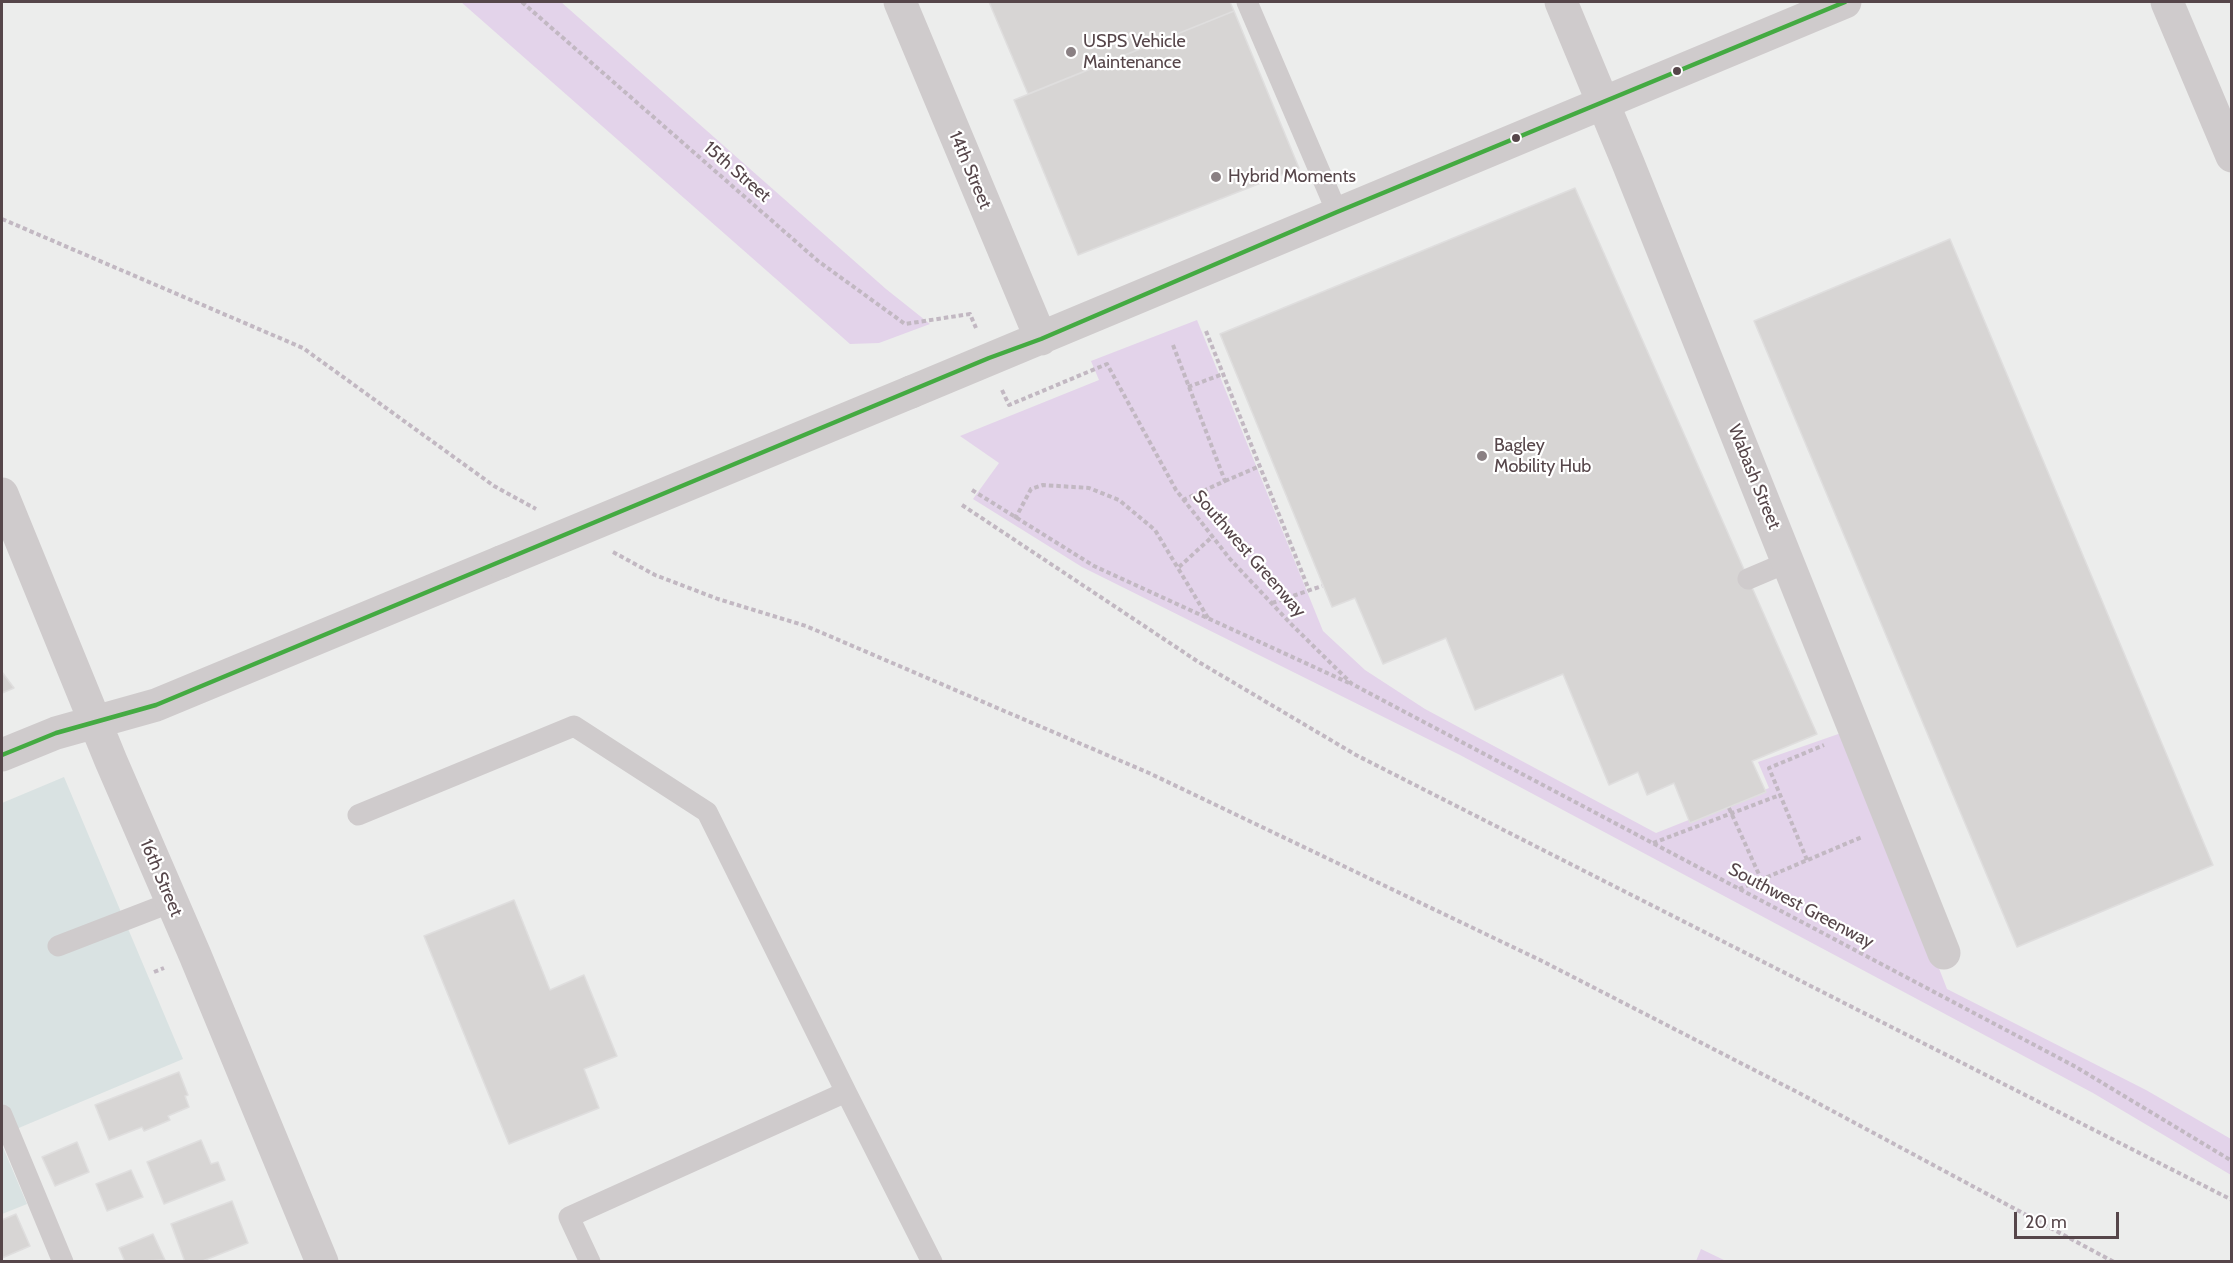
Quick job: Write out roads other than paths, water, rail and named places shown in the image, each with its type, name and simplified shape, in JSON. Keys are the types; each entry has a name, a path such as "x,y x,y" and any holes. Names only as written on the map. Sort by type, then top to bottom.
{"street":[{"name":"14th Street","path":"900,2 1041,339"},
{"name":"Wabash Street","path":"1562,2 1944,952"},
{"path":"2,755 56,733 156,705 989,358 1041,339 1337,212 1845,2"},
{"path":"2167,2 2232,156"},
{"name":"16th Street","path":"2,494 111,761 322,1262"}],"lane":[{"path":"1247,2 1337,212"},
{"path":"1748,579 1788,561"},
{"path":"358,815 574,726 707,812 932,1262"},
{"path":"58,946 172,902"},
{"path":"590,1262 569,1217 846,1092"},
{"path":"2,1115 63,1262"}],"place":[{"name":"USPS Vehicle Maintenance","path":"1071,52"},
{"name":"Hybrid Moments","path":"1216,177"},
{"name":"Bagley Mobility Hub","path":"1482,456"}]}
